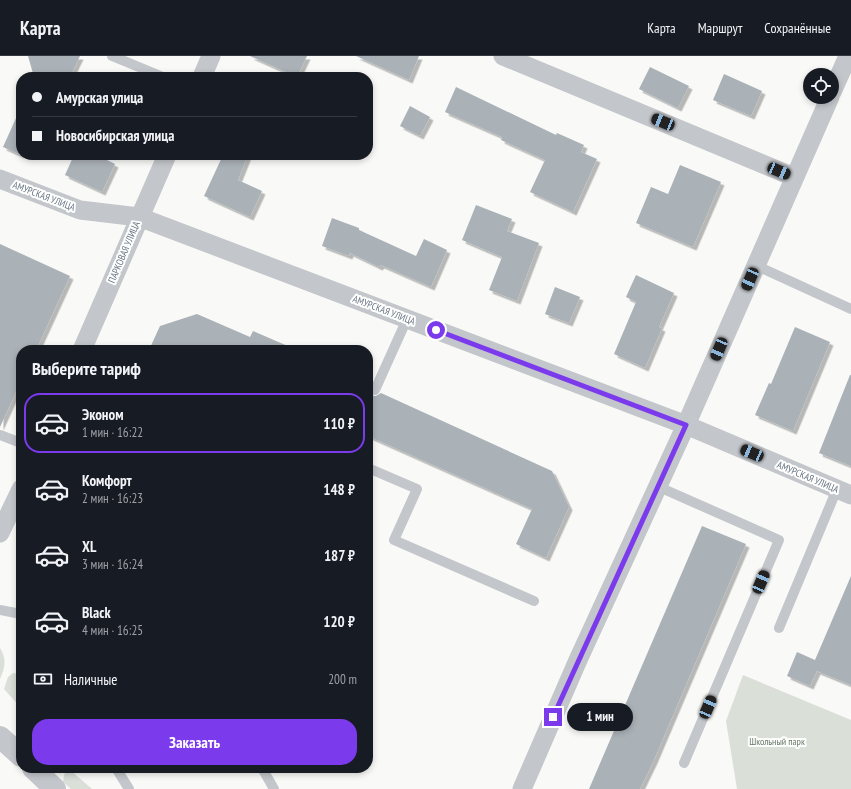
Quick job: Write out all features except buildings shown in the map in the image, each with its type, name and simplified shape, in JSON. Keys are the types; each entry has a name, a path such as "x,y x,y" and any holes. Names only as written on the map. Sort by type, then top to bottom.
{"street":[{"path":"204,72 211,56"},
{"path":"503,56 794,177"},
{"path":"839,76 848,56"},
{"path":"522,789 578,660 686,425 827,104"},
{"name":"ПАРКОВАЯ УЛИЦА","path":"84,345 165,160"},
{"name":"АМУРСКАЯ УЛИЦА","path":"0,179 80,210 139,217 686,425 844,492"},
{"path":"2,525 16,498"},
{"path":"0,736 16,751"},
{"path":"38,773 55,789"}],"lane":[{"path":"112,56 151,72"},
{"path":"756,266 851,309"},
{"path":"374,390 407,319"},
{"path":"0,435 16,441"},
{"path":"373,470 417,488 394,540 534,601"},
{"path":"658,487 779,540 684,763"},
{"path":"778,628 844,492"},
{"path":"0,610 16,613"},
{"path":"119,773 129,789"},
{"path":"265,773 274,789"}],"green space":[{"path":"0,648 4,656 4,664 0,679"},
{"path":"13,673 16,674 16,702 4,689 8,677"},
{"name":"Школьный парк","path":"743,675 851,720 851,789 737,789 726,721"},
{"path":"65,773 74,773 92,789 71,789 63,782"}],"route":[{"path":"436,330 686,425 553,717"}]}
